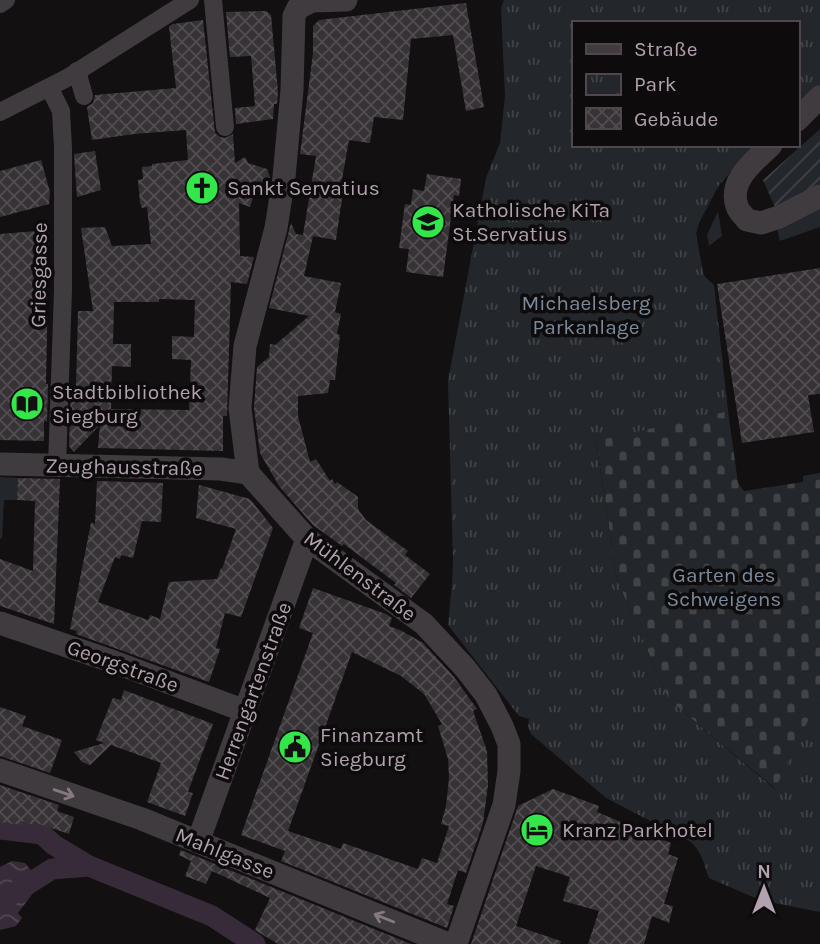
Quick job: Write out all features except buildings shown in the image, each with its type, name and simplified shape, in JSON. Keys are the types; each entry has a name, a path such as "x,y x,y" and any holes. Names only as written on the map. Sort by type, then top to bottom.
{"street":[{"path":"0,4 6,0"},
{"path":"0,113 77,71 190,0"},
{"path":"213,0 225,127"},
{"path":"248,473 240,408 245,346 276,228 282,190 292,90 293,25 298,8 305,4 312,1 346,0"},
{"path":"77,71 84,96"},
{"name":"Griesgasse","path":"49,87 61,111 63,148 63,290 57,466"},
{"path":"799,118 820,97"},
{"path":"769,147 742,174 735,189 737,206 747,220 761,223 820,196"},
{"name":"Zeughausstraße","path":"0,464 221,469 248,473"},
{"name":"Mühlenstraße","path":"248,473 307,540 424,624 486,695 507,737 509,771 504,805 456,944"},
{"name":"Herrengartenstraße","path":"198,842 307,540"},
{"name":"Georgstraße","path":"0,623 245,711"},
{"name":"Mahlgasse","path":"0,770 142,819 447,944"}],"green space":[{"name":"Michaelsberg Parkanlage","path":"504,0 820,0 820,90 799,110 799,21 572,21 572,147 759,147 743,159 719,185 696,234 703,272 714,285 728,411 596,441 617,580 669,700 775,789 820,696 820,912 760,900 709,878 700,854 691,842 606,798 531,734 529,719 519,716 448,625 453,561 448,381 486,178 500,143 505,96 501,8"},
{"path":"820,129 820,184 775,207 763,180"},
{"path":"820,206 820,227 780,241 777,229"},
{"path":"718,211 722,236 709,246 707,235"},
{"name":"Garten des Schweigens","path":"728,411 738,483 744,491 803,482 803,476 820,473 820,696 776,789 669,700 617,580 596,440"},
{"path":"0,477 18,478 17,500 4,500 2,539 0,538"}],"water":[{"path":"12,861 25,863 35,875 44,868 50,878 33,893 18,913 22,918 16,926 0,930 0,867"}],"waterway":[{"path":"0,829 42,834 54,845 89,866"},
{"path":"0,902 52,869 89,866 212,916 255,944"}],"place":[{"name":"Sankt Servatius","path":"202,188"},
{"name":"Katholische KiTa St.Servatius","path":"428,222"},
{"name":"Stadtbibliothek Siegburg","path":"27,404"},
{"name":"Finanzamt Siegburg","path":"295,747"},
{"name":"Kranz Parkhotel","path":"537,830"}]}
